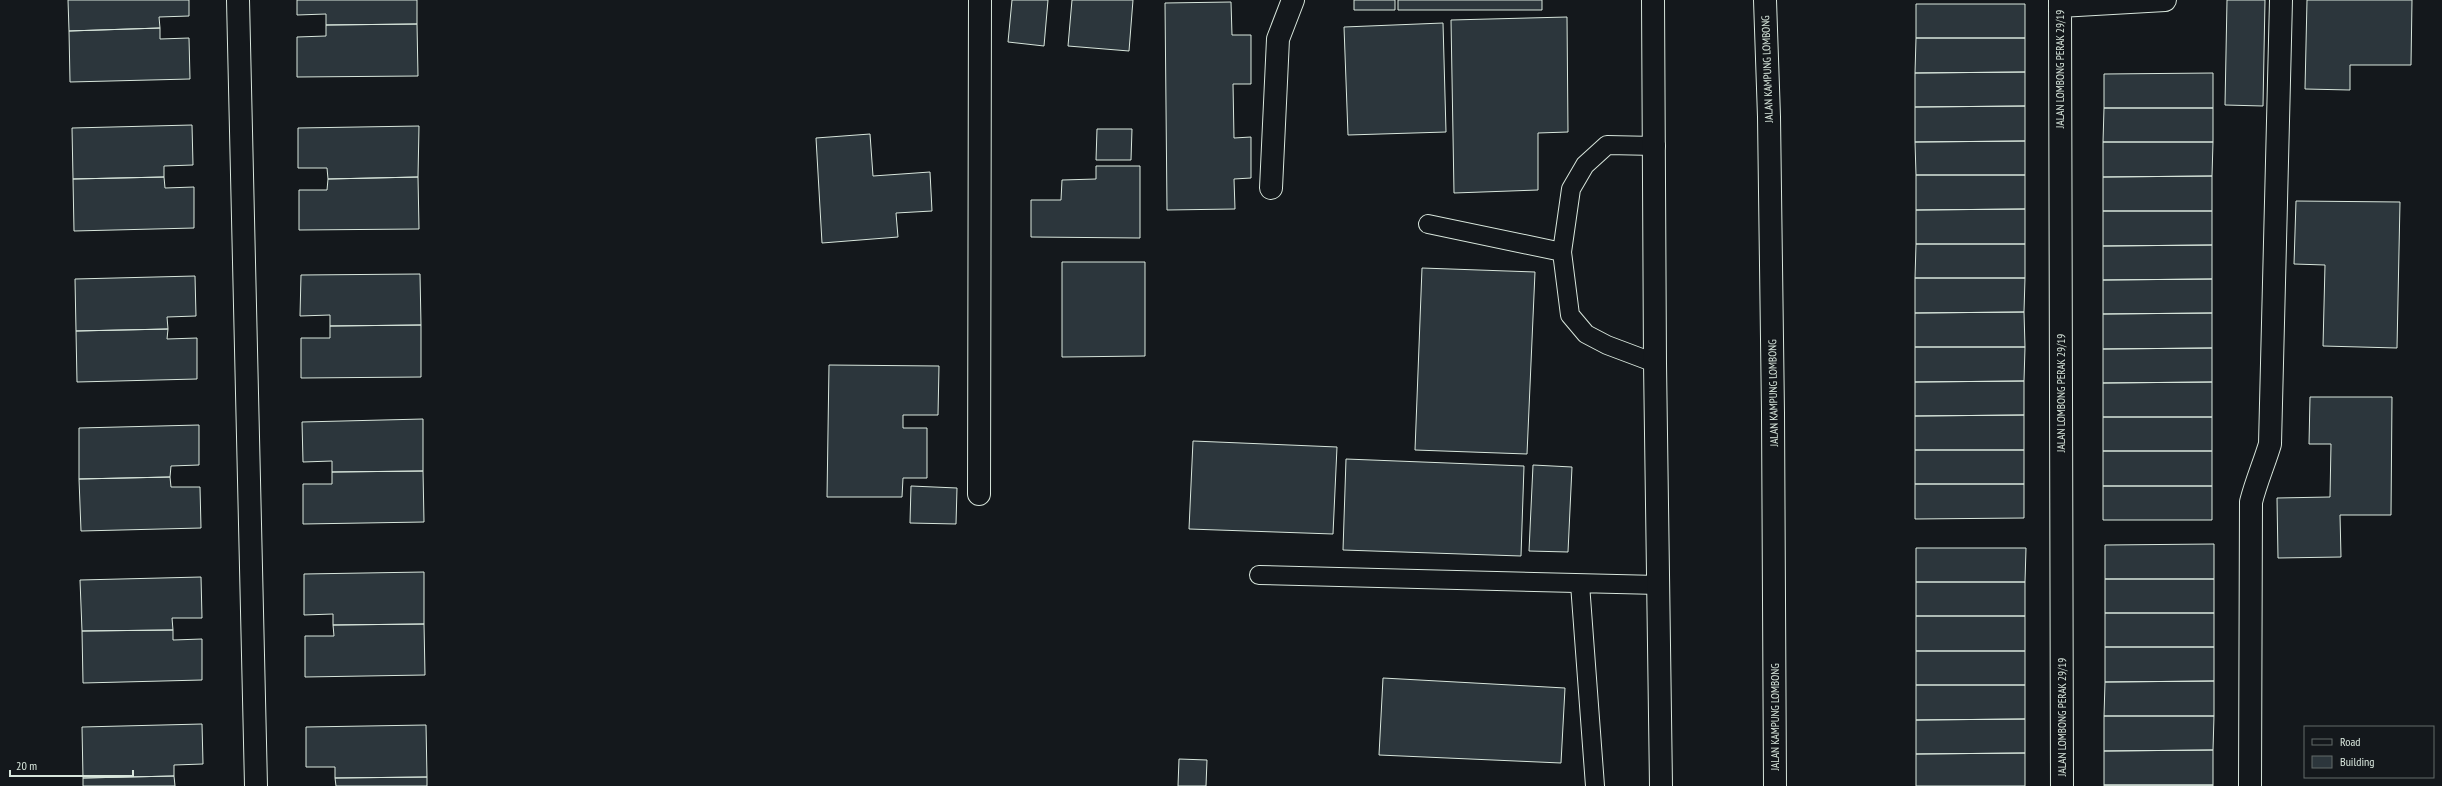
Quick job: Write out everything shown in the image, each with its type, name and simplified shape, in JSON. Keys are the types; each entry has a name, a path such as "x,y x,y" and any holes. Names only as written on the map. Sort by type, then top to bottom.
{"street":[{"path":"238,0 256,786"},
{"path":"979,494 980,0"},
{"path":"1271,188 1278,39 1294,0"},
{"path":"1653,0 1656,146 1655,362 1661,786"},
{"path":"2060,3 2166,0"},
{"path":"2250,786 2251,502 2255,483 2263,468 2270,444 2281,0"},
{"name":"JALAN KAMPUNG LOMBONG","path":"1766,3 1773,397 1775,786"},
{"name":"JALAN LOMBONG PERAK 29/19","path":"2060,3 2062,786"}],"lane":[{"path":"1655,362 1607,345 1586,334 1570,316 1562,252 1571,189 1585,165 1608,145 1656,146"},
{"path":"1428,224 1562,252"},
{"path":"1259,575 1658,585"},
{"path":"1580,584 1595,786"}],"building":[{"path":"68,0 189,0 189,16 159,17 160,28 69,31"},
{"path":"297,0 417,0 417,24 326,25 326,14 297,15"},
{"path":"1012,0 1048,0 1044,46 1008,42"},
{"path":"1072,0 1133,0 1129,51 1068,46"},
{"path":"1354,0 1395,0 1395,10 1354,10"},
{"path":"1398,0 1542,0 1542,10 1398,10"},
{"path":"2227,0 2265,0 2263,106 2225,105"},
{"path":"2307,0 2412,0 2411,65 2350,65 2350,90 2305,89"},
{"path":"1231,2 1232,35 1251,35 1251,84 1233,84 1234,138 1251,137 1251,178 1234,179 1235,209 1167,210 1165,3"},
{"path":"1916,4 2025,4 2025,38 1916,38"},
{"path":"1567,17 1568,132 1538,133 1538,190 1454,193 1451,20"},
{"path":"1443,23 1446,132 1348,135 1344,27"},
{"path":"417,24 418,76 297,77 297,37 326,36 326,25"},
{"path":"160,28 160,39 189,38 190,79 70,82 69,31"},
{"path":"1916,38 2025,38 2025,72 1915,73"},
{"path":"2025,72 2025,106 1915,107 1915,73"},
{"path":"2213,73 2213,108 2104,108 2104,74"},
{"path":"2025,106 2025,141 1915,142 1915,107"},
{"path":"2104,108 2213,108 2213,142 2103,142"},
{"path":"192,125 193,165 164,166 164,177 73,179 72,128"},
{"path":"419,126 418,177 328,179 327,168 298,168 298,128"},
{"path":"1097,129 1132,129 1131,160 1096,160"},
{"path":"870,134 873,176 930,172 932,211 896,213 898,237 822,243 816,138"},
{"path":"2025,141 2025,175 1916,175 1915,142"},
{"path":"2103,142 2213,142 2212,176 2103,177"},
{"path":"1096,166 1140,166 1140,238 1031,237 1031,200 1061,200 1062,180 1096,179"},
{"path":"1916,175 2025,175 2025,209 1916,210"},
{"path":"2212,176 2212,211 2103,211 2103,177"},
{"path":"164,177 165,188 194,187 194,228 74,231 73,179"},
{"path":"418,177 419,229 299,230 299,190 327,190 328,179"},
{"path":"2296,201 2400,202 2397,348 2323,346 2325,265 2294,264"},
{"path":"2025,209 2025,244 1916,244 1916,210"},
{"path":"2103,211 2212,211 2212,245 2103,246"},
{"path":"1916,244 2025,244 2025,278 1915,278"},
{"path":"2212,245 2212,279 2103,280 2103,246"},
{"path":"1062,262 1145,262 1145,356 1062,357"},
{"path":"1422,268 1535,272 1527,454 1415,450"},
{"path":"420,274 421,325 330,326 330,315 300,316 301,275"},
{"path":"195,276 196,316 167,317 168,329 76,331 75,279"},
{"path":"1915,278 2025,278 2024,312 1915,313"},
{"path":"2212,279 2212,313 2103,314 2103,280"},
{"path":"2024,312 2025,347 1915,347 1915,313"},
{"path":"2212,313 2212,348 2103,349 2103,314"},
{"path":"421,325 421,377 301,378 301,338 330,338 330,326"},
{"path":"168,329 167,339 197,338 197,379 77,382 76,331"},
{"path":"1915,347 2025,347 2024,381 1915,382"},
{"path":"2212,348 2212,382 2103,383 2103,349"},
{"path":"829,365 939,366 938,415 903,415 903,428 927,428 927,478 903,478 902,497 827,497"},
{"path":"2024,381 2024,415 1915,416 1915,382"},
{"path":"2212,382 2212,417 2103,417 2103,383"},
{"path":"2310,397 2392,397 2391,515 2340,515 2341,557 2278,558 2277,498 2330,497 2331,444 2309,444"},
{"path":"2024,415 2024,450 1915,450 1915,416"},
{"path":"2103,417 2212,417 2212,451 2103,451"},
{"path":"423,419 423,471 332,472 332,461 303,462 302,422"},
{"path":"199,425 199,465 171,466 170,477 79,479 79,428"},
{"path":"1193,441 1337,447 1333,534 1189,529"},
{"path":"1915,450 2024,450 2024,484 1915,484"},
{"path":"2103,451 2212,451 2212,486 2103,486"},
{"path":"1346,459 1524,466 1521,556 1343,550"},
{"path":"1533,465 1572,467 1568,552 1529,551"},
{"path":"423,471 424,522 303,524 303,484 332,484 332,472"},
{"path":"170,477 171,487 200,487 201,528 81,531 79,479"},
{"path":"1915,484 2024,484 2024,518 1915,519"},
{"path":"911,486 957,488 956,524 910,523"},
{"path":"2103,486 2212,486 2212,520 2103,520"},
{"path":"2214,544 2214,579 2105,579 2105,545"},
{"path":"1916,548 2026,548 2025,582 1916,582"},
{"path":"424,572 424,624 333,625 333,614 304,615 304,574"},
{"path":"201,577 202,618 172,618 173,630 82,631 80,580"},
{"path":"2105,579 2214,579 2214,613 2105,613"},
{"path":"1916,582 2025,582 2025,616 1916,616"},
{"path":"2105,613 2214,613 2214,647 2105,647"},
{"path":"1916,616 2025,616 2025,651 1916,651"},
{"path":"424,624 425,675 305,677 305,636 334,636 333,625"},
{"path":"173,630 173,640 202,639 202,680 83,683 82,631"},
{"path":"2105,647 2214,647 2214,681 2105,682"},
{"path":"1916,651 2025,651 2025,685 1916,685"},
{"path":"1383,678 1565,688 1561,763 1379,755"},
{"path":"2214,681 2214,716 2104,716 2105,682"},
{"path":"1916,685 2025,685 2025,719 1916,720"},
{"path":"2104,716 2214,716 2213,750 2104,751"},
{"path":"2025,719 2025,753 1916,754 1916,720"},
{"path":"202,724 203,764 174,765 174,776 83,778 82,727"},
{"path":"426,725 427,777 335,778 335,767 306,767 306,727"},
{"path":"2213,750 2213,785 2104,785 2104,751"},
{"path":"2025,753 2025,786 1916,786 1916,754"},
{"path":"1179,759 1207,760 1206,786 1178,786"},
{"path":"174,776 175,786 83,786 83,778"},
{"path":"427,777 427,786 336,786 335,778"},
{"path":"2213,785 2213,786 2104,786"}]}
